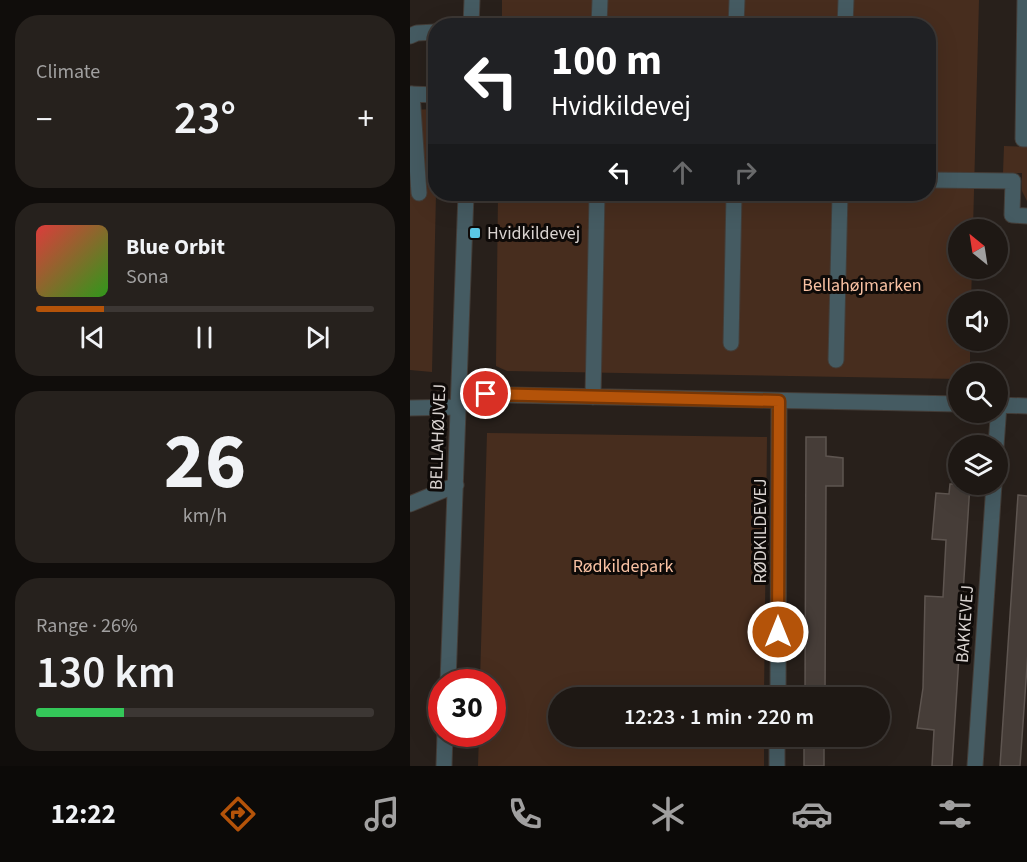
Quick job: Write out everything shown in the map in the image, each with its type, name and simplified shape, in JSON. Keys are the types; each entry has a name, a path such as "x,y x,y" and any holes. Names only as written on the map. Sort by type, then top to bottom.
{"street":[{"path":"471,18 472,0"},
{"path":"599,18 600,0"},
{"path":"736,18 737,0"},
{"path":"845,0 845,18"},
{"path":"1025,0 1023,139 1028,139"},
{"path":"410,36 428,33"},
{"path":"419,193 411,94 428,95"},
{"path":"936,180 1013,181 1012,215 1028,216"},
{"name":"BELLAHØJVEJ","path":"449,669 466,201"},
{"path":"593,397 597,201"},
{"path":"731,343 734,201"},
{"path":"836,360 840,201"},
{"path":"410,408 459,400 593,397 948,404"},
{"name":"RØDKILDEVEJ","path":"778,687 779,401"},
{"path":"1008,405 1028,406"},
{"path":"410,504 456,485"},
{"name":"BAKKEVEJ","path":"975,766 993,495"},
{"path":"444,766 445,747"},
{"path":"777,766 778,747"}],"green space":[{"name":"Bellahøjmarken","path":"502,0 979,0 973,219 948,219 948,279 972,279 971,291 948,291 948,351 970,351 970,363 948,363 948,379 507,371 496,366 498,201 936,201 936,18 502,18"},
{"path":"428,109 428,201 436,201 432,372 410,370 410,110"},
{"path":"1004,146 1027,147 1027,201 1022,191 1022,173 1003,173"},
{"name":"Rødkildepark","path":"487,433 767,437 764,687 548,687 548,747 764,747 764,766 478,766 479,747 506,747 506,669 480,669"}],"building":[{"path":"806,437 826,437 826,456 843,458 843,486 826,486 825,687 805,687"},
{"path":"936,493 969,495 952,766 932,766 934,730 917,728 923,688 925,596 943,597 946,540 932,539"},
{"path":"1018,495 1028,496 1028,652 1020,766 1000,766"},
{"path":"804,747 824,747 824,766 804,766"}],"place":[{"name":"Hvidkildevej","path":"475,233"}],"route":[{"path":"486,394 779,401 778,632"}]}
